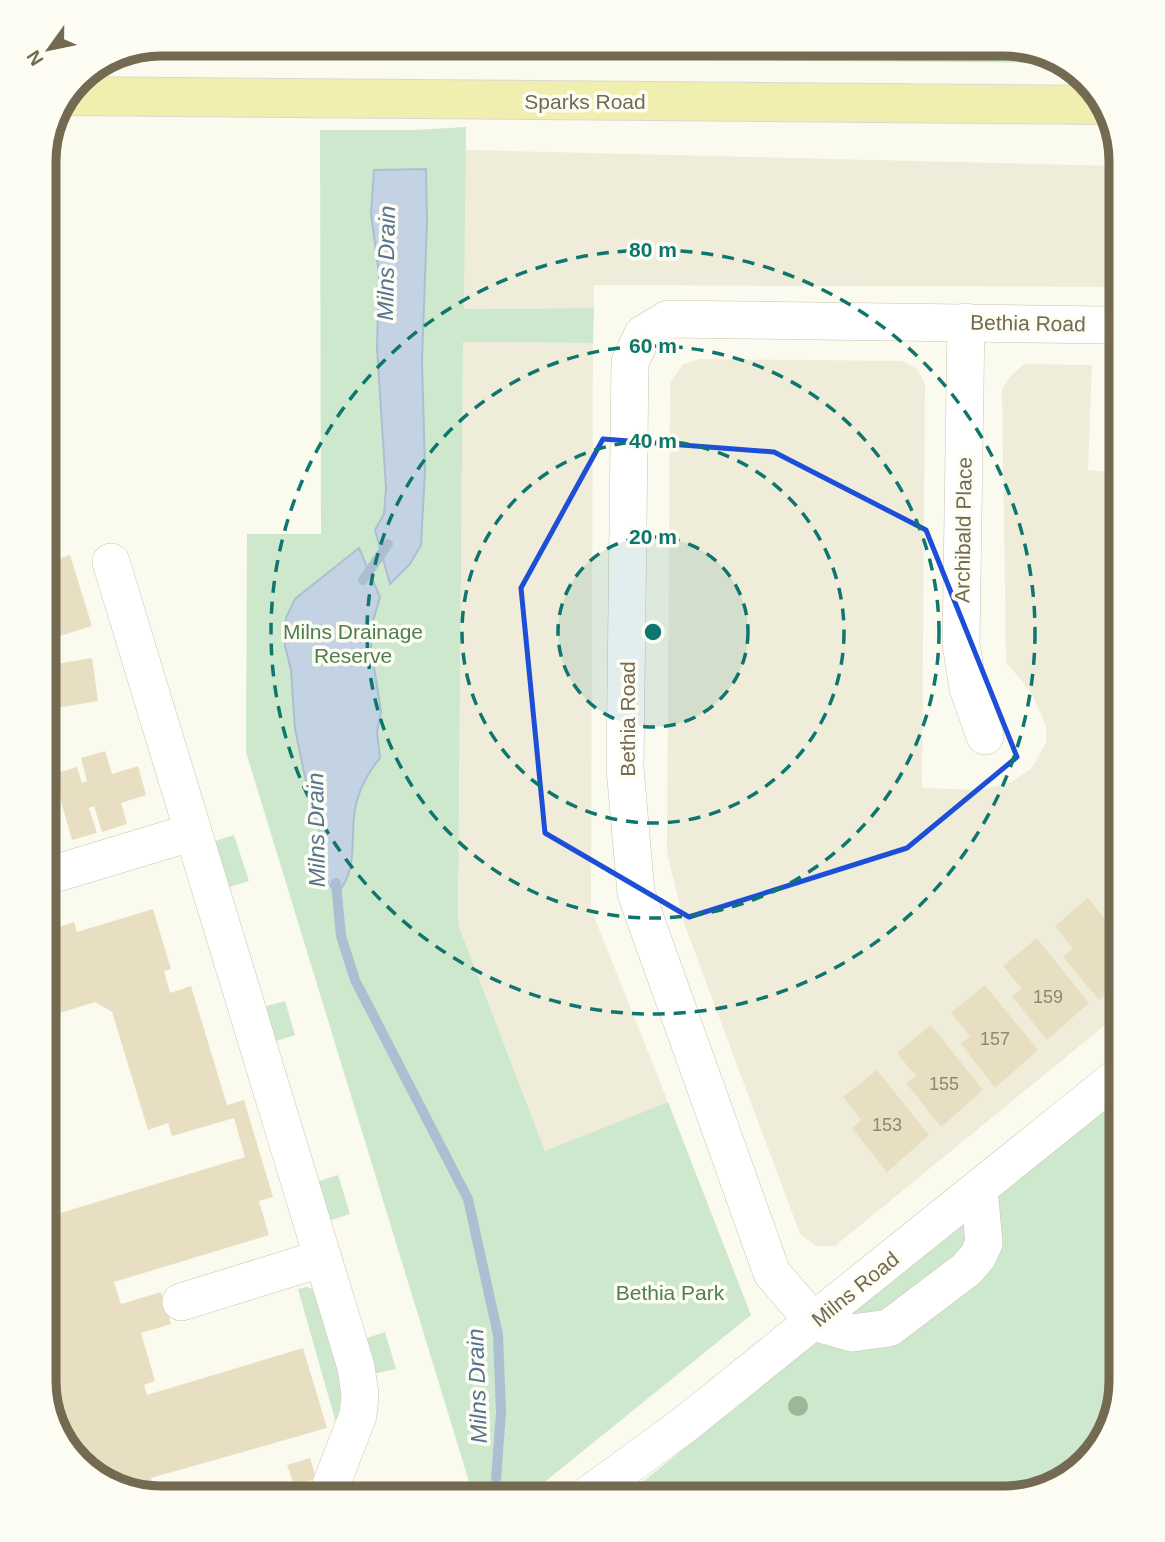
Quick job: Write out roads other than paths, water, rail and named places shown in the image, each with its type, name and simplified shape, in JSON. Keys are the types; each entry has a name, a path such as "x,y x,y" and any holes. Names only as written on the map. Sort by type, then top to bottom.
{"main road":[{"name":"Sparks Road","path":"79,96 1092,105"}],"street":[{"name":"Bethia Road","path":"814,1322 772,1273 636,893 625,768 630,362 643,334 668,319 1104,325"},
{"name":"Archibald Place","path":"966,322 961,644 968,688 985,736"},
{"path":"111,562 356,1367 360,1395 358,1415 331,1486"},
{"path":"56,873 192,832"},
{"name":"Milns Road","path":"600,1486 684,1425 1109,1084"},
{"path":"814,1322 852,1333 889,1328 967,1269 978,1256 984,1242 979,1189"},
{"path":"181,1302 323,1258"}],"water":[{"path":"426,169 427,222 422,360 425,471 421,545 410,564 390,584 375,530 384,514 386,488 377,347 379,274 371,214 374,170"},
{"path":"359,548 380,597 373,621 371,647 381,712 377,732 380,758 359,793 354,817 350,868 336,895 321,870 322,838 311,805 295,729 291,670 285,646 286,618 295,599"}],"waterway":[{"name":"Milns Drain","path":"363,580 388,544"},
{"name":"Milns Drain","path":"336,883 341,936 355,980 468,1199 498,1335 501,1412 496,1479"}],"park label":[{"name":"Milns Drainage Reserve","path":"353,643"},
{"name":"Bethia Park","path":"670,1292"}]}
